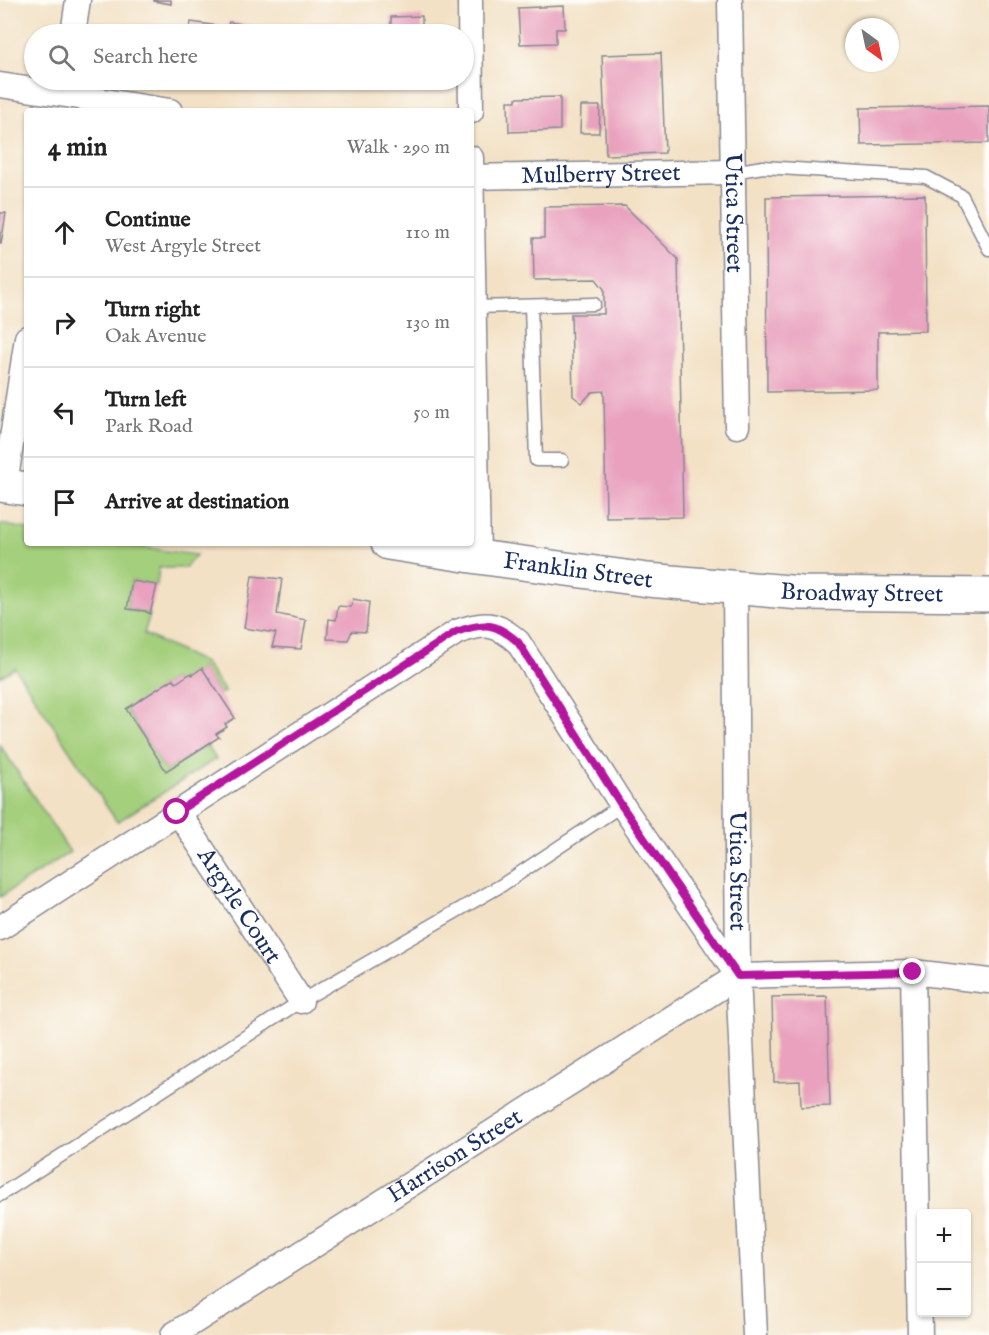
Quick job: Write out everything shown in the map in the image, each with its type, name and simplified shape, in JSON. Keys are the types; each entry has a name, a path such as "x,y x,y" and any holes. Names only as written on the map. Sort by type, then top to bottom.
{"main road":[{"name":"Franklin Street","path":"407,546 648,580 735,586"},
{"name":"Broadway Street","path":"735,586 801,593 989,595"}],"street":[{"path":"74,24 78,0"},
{"path":"470,0 470,24"},
{"name":"Utica Street","path":"730,0 737,426"},
{"path":"0,85 24,89"},
{"path":"32,90 150,108"},
{"path":"471,90 471,108"},
{"name":"Mulberry Street","path":"474,177 732,172"},
{"path":"474,357 478,557"},
{"path":"11,486 24,366"},
{"name":"Utica Street","path":"735,586 738,976 755,1335"},
{"path":"0,928 456,632 472,626 489,625 505,631 518,642 622,806 738,976 913,972 989,981"},
{"name":"Argyle Court","path":"177,812 301,1001"},
{"path":"913,972 920,1335"},
{"name":"Harrison Street","path":"173,1335 738,976"}],"lane":[{"path":"732,172 763,167 926,177 962,196 989,249"},
{"path":"474,307 594,304"},
{"path":"531,306 536,460 562,460"},
{"path":"0,1196 301,1001 502,885 622,806"}],"green space":[{"path":"0,524 24,528 24,546 132,546 196,555 185,568 159,568 157,585 132,581 127,609 150,614 144,634 205,663 225,692 219,694 202,668 176,683 173,679 126,710 166,771 207,745 216,759 117,822 15,668 0,677"},
{"path":"0,745 70,852 0,897"}],"building":[{"path":"171,0 171,4 154,1"},
{"path":"564,6 565,29 556,29 556,43 520,44 518,8"},
{"path":"422,16 422,24 391,24 391,17"},
{"path":"661,53 665,153 606,155 602,55"},
{"path":"560,97 560,130 509,132 508,101 516,101 516,98"},
{"path":"581,106 600,106 599,133 580,133"},
{"path":"989,106 989,143 861,145 860,108"},
{"path":"925,195 926,331 878,332 878,390 767,392 766,197"},
{"path":"625,206 678,259 683,517 606,518 604,391 592,392 582,403 573,396 571,314 604,314 604,289 596,279 534,280 533,238 544,238 544,207"},
{"path":"0,213 6,213 1,244 0,244"},
{"path":"252,576 282,579 277,614 306,620 301,649 272,647 276,633 244,628"},
{"path":"132,581 157,585 150,614 145,611 127,609"},
{"path":"353,599 369,602 366,632 352,631 348,640 327,639 329,619 336,620 338,606 351,607"},
{"path":"202,668 235,718 225,724 227,727 216,734 219,737 166,771 126,709 173,679 176,683"},
{"path":"827,996 830,1106 801,1107 800,1081 774,1082 772,997"}],"route":[{"path":"177,812 456,632 472,626 489,625 505,631 518,642 622,806 738,976 913,972"}]}
